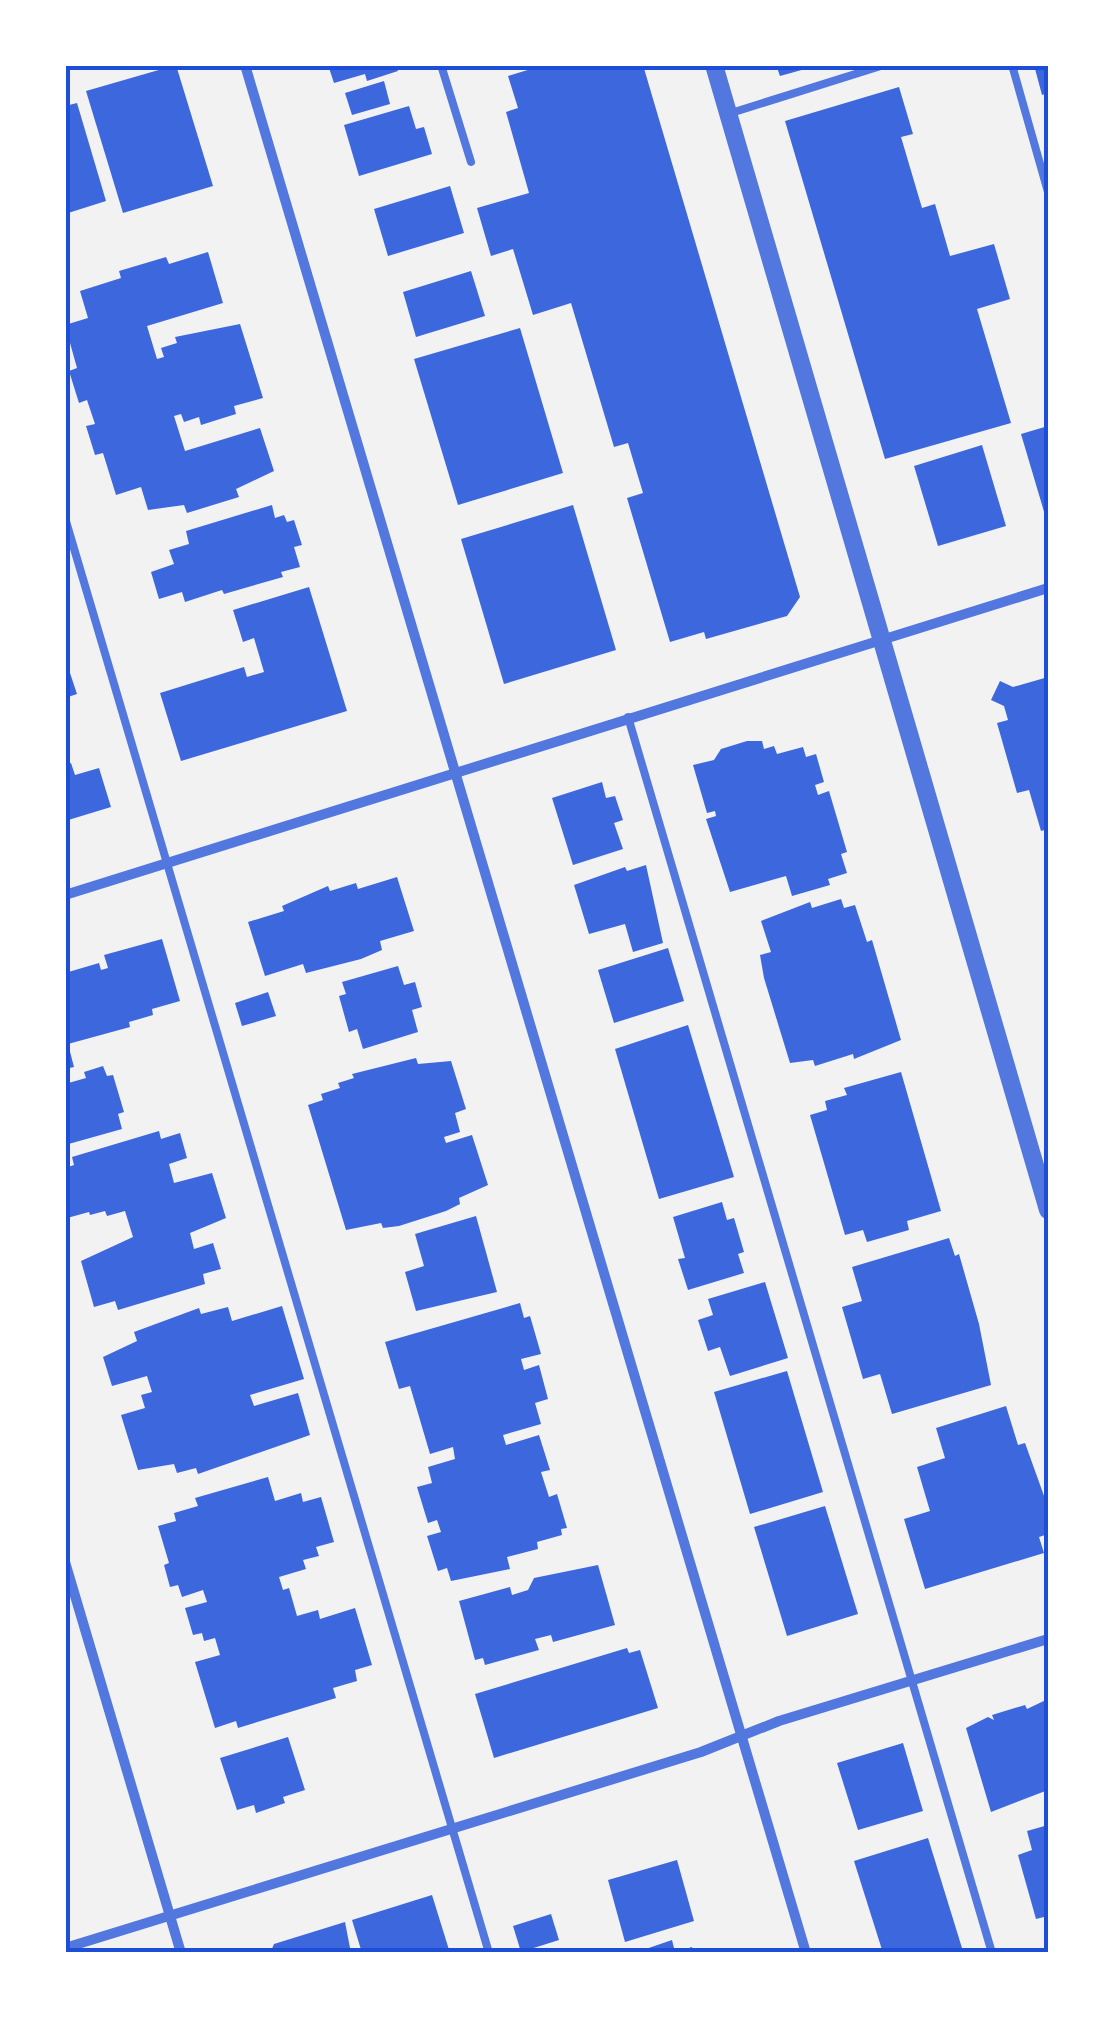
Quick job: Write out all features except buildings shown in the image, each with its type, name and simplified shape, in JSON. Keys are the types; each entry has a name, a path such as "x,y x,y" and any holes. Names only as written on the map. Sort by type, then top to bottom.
{"street":[{"path":"245,65 806,1953"},
{"path":"714,65 1048,1210"},
{"path":"65,895 1048,588"},
{"path":"65,1562 181,1953"},
{"path":"65,1948 451,1829 912,1679 1048,1640"}],"lane":[{"path":"442,65 471,162"},
{"path":"728,114 884,65"},
{"path":"1012,65 1048,192"},
{"path":"65,518 489,1953"},
{"path":"628,717 992,1953"}]}
